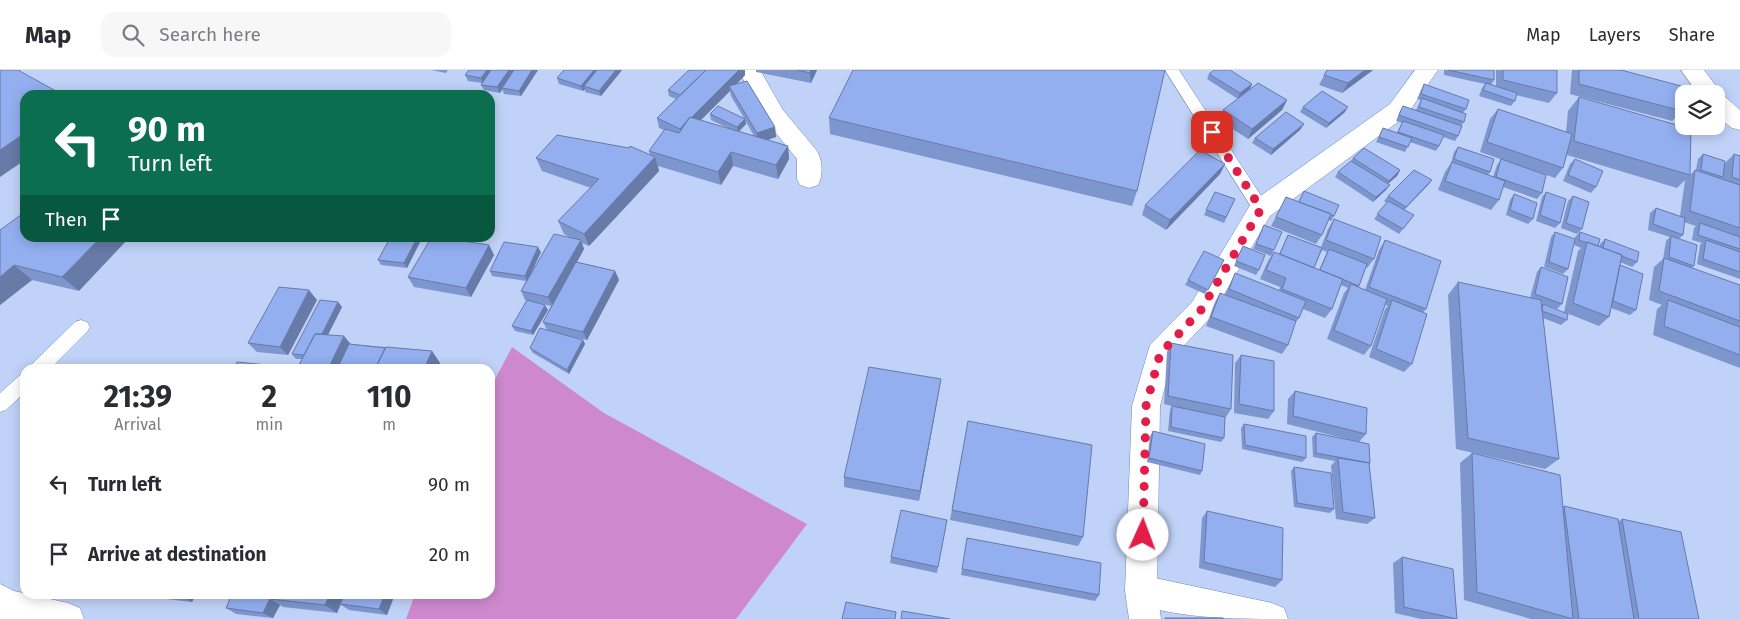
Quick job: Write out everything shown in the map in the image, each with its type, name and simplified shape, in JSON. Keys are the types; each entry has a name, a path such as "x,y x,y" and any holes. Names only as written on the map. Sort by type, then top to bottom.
{"main road":[{"path":"749,70 771,112 809,157 809,180"},
{"path":"1272,619 1143,605 1146,406 1160,354 1201,310 1261,209 1398,110 1427,70"},
{"path":"1692,70 1704,85"},
{"path":"1725,111 1740,122"},
{"path":"0,600 6,605 68,619"}],"lane":[{"path":"1172,70 1261,209"},
{"path":"43,364 81,327"},
{"path":"0,404 20,386"}],"shaded area":[{"path":"512,347 604,413 807,524 736,619 406,619 413,599 495,599 495,379"}],"building":[{"path":"0,70 18,70 54,90 20,90 20,136 0,150"},
{"path":"469,70 487,70 481,78 465,75"},
{"path":"491,70 509,70 497,87 481,85"},
{"path":"514,70 532,70 519,91 502,88"},
{"path":"564,70 594,70 581,86 557,78"},
{"path":"597,70 616,70 599,91 584,86"},
{"path":"689,70 706,70 680,95 668,90"},
{"path":"706,70 739,70 680,129 657,118"},
{"path":"797,70 811,70 810,73"},
{"path":"853,70 1165,70 1137,191 829,118"},
{"path":"1214,70 1230,70 1252,84 1240,93 1209,74"},
{"path":"1327,70 1365,70 1348,83 1324,75"},
{"path":"1448,70 1494,70 1494,80"},
{"path":"1503,70 1557,70 1557,93 1503,80"},
{"path":"1579,70 1621,70 1677,85 1675,85 1675,109 1579,84"},
{"path":"747,81 775,127 757,133 729,86"},
{"path":"1258,83 1287,100 1252,129 1223,110"},
{"path":"1486,83 1517,93 1515,101 1483,90"},
{"path":"1424,84 1469,100 1466,109 1421,94"},
{"path":"1322,91 1348,107 1329,123 1303,107"},
{"path":"1579,97 1675,124 1675,135 1691,135 1690,175 1574,141"},
{"path":"1422,98 1466,114 1464,122 1419,107"},
{"path":"718,106 745,119 737,127 710,114"},
{"path":"1403,106 1462,126 1458,136 1399,115"},
{"path":"1498,109 1572,134 1563,168 1487,142"},
{"path":"1286,112 1304,124 1273,149 1255,138"},
{"path":"690,117 788,146 776,165 731,152 718,172 649,151 665,129 679,133"},
{"path":"1403,121 1444,135 1439,146 1398,132"},
{"path":"1383,128 1412,138 1408,147 1379,137"},
{"path":"557,135 629,148 630,146 655,157 584,234 558,221 599,179 536,158"},
{"path":"1458,147 1494,159 1490,172 1454,159"},
{"path":"1364,148 1400,170 1389,181 1353,158"},
{"path":"1200,150 1225,164 1170,220 1145,205"},
{"path":"1703,154 1725,161 1723,177 1701,170"},
{"path":"1734,154 1740,156 1740,180 1732,177"},
{"path":"1501,159 1546,175 1542,193 1496,177"},
{"path":"1575,159 1603,171 1596,187 1568,175"},
{"path":"1351,161 1390,185 1376,197 1338,172"},
{"path":"1452,162 1505,181 1499,200 1445,181"},
{"path":"1414,170 1432,180 1406,207 1388,196"},
{"path":"1695,170 1740,185 1740,228 1690,211"},
{"path":"1304,191 1339,205 1334,216 1299,202"},
{"path":"1215,192 1235,199 1226,217 1206,210"},
{"path":"1546,192 1566,199 1560,223 1540,215"},
{"path":"1514,194 1537,203 1533,219 1510,210"},
{"path":"1573,196 1589,202 1582,229 1566,223"},
{"path":"1286,197 1331,214 1322,235 1276,217"},
{"path":"1388,201 1414,215 1403,229 1377,214"},
{"path":"1656,208 1685,218 1683,235 1653,224"},
{"path":"20,216 20,242 96,242 62,277 14,265 0,277 0,230"},
{"path":"1334,219 1381,237 1374,259 1326,240"},
{"path":"1700,223 1740,237 1740,249 1698,235"},
{"path":"1264,225 1282,232 1274,250 1256,244"},
{"path":"1555,232 1575,239 1568,269 1549,262"},
{"path":"1580,232 1600,239 1598,246 1579,240"},
{"path":"554,234 581,240 548,297 521,291"},
{"path":"1288,235 1322,248 1314,268 1280,254"},
{"path":"1671,236 1697,245 1694,266 1669,257"},
{"path":"1605,239 1639,252 1637,262 1603,248"},
{"path":"1385,240 1441,261 1426,309 1369,287"},
{"path":"1706,240 1740,252 1740,272 1703,259"},
{"path":"388,242 415,242 404,263 378,260"},
{"path":"429,242 469,242 489,245 466,288 408,277"},
{"path":"504,242 538,247 525,276 490,271"},
{"path":"1587,242 1622,255 1609,317 1573,303"},
{"path":"1243,246 1265,255 1259,270 1236,261"},
{"path":"1329,249 1367,264 1359,286 1320,270"},
{"path":"1204,251 1224,260 1208,290 1188,280"},
{"path":"1274,252 1343,279 1332,309 1282,289 1286,278 1266,270"},
{"path":"1664,258 1740,285 1740,321 1659,291"},
{"path":"576,262 615,271 583,332 543,322"},
{"path":"1620,265 1643,274 1636,310 1613,301"},
{"path":"1541,267 1568,277 1562,304 1535,294"},
{"path":"1235,273 1306,301 1299,318 1229,289"},
{"path":"1458,282 1541,300 1559,459 1468,438"},
{"path":"1351,284 1387,299 1371,346 1334,330"},
{"path":"279,287 309,290 280,347 248,343"},
{"path":"1220,293 1296,321 1288,345 1211,317"},
{"path":"320,300 338,302 322,334 315,334 304,355 292,354"},
{"path":"527,300 545,305 531,331 512,326"},
{"path":"1392,300 1427,314 1412,364 1376,349"},
{"path":"1668,300 1740,327 1740,355 1664,326"},
{"path":"1543,304 1568,314 1567,320 1542,311"},
{"path":"540,328 583,340 567,370 530,348"},
{"path":"315,334 344,336 330,364 300,364"},
{"path":"1171,343 1233,355 1231,409 1168,396"},
{"path":"349,344 385,348 377,364 339,364"},
{"path":"386,347 432,351 426,364 378,364"},
{"path":"1241,355 1274,361 1274,411 1239,404"},
{"path":"237,362 257,364 236,364"},
{"path":"869,367 941,379 920,491 844,477"},
{"path":"1295,391 1367,408 1366,434 1293,416"},
{"path":"1172,406 1225,417 1224,438 1171,427"},
{"path":"968,421 1092,445 1083,537 952,510"},
{"path":"1244,424 1306,436 1306,458 1245,445"},
{"path":"1153,431 1205,444 1202,471 1149,458"},
{"path":"1316,433 1369,444 1370,463 1316,453"},
{"path":"1472,453 1560,475 1573,619 1477,592"},
{"path":"1338,458 1369,463 1375,518 1343,512"},
{"path":"1294,467 1331,473 1334,509 1297,503"},
{"path":"1564,506 1618,519 1634,619 1579,619"},
{"path":"901,510 947,520 938,567 891,557"},
{"path":"1207,511 1283,528 1282,580 1204,562"},
{"path":"1622,519 1681,532 1699,619 1639,619"},
{"path":"967,538 1101,563 1099,595 962,569"},
{"path":"1402,557 1453,569 1457,619 1404,607"},
{"path":"230,599 270,599 263,613 226,608"},
{"path":"270,599 328,599 325,605"},
{"path":"342,599 383,599 379,609 340,604"},
{"path":"846,602 896,612 895,619 842,619"},
{"path":"902,611 950,619 901,619"},
{"path":"1223,618 1224,619 1165,619"}],"route":[{"path":"1143,535 1146,406 1160,354 1201,310 1261,209 1212,132"}]}
